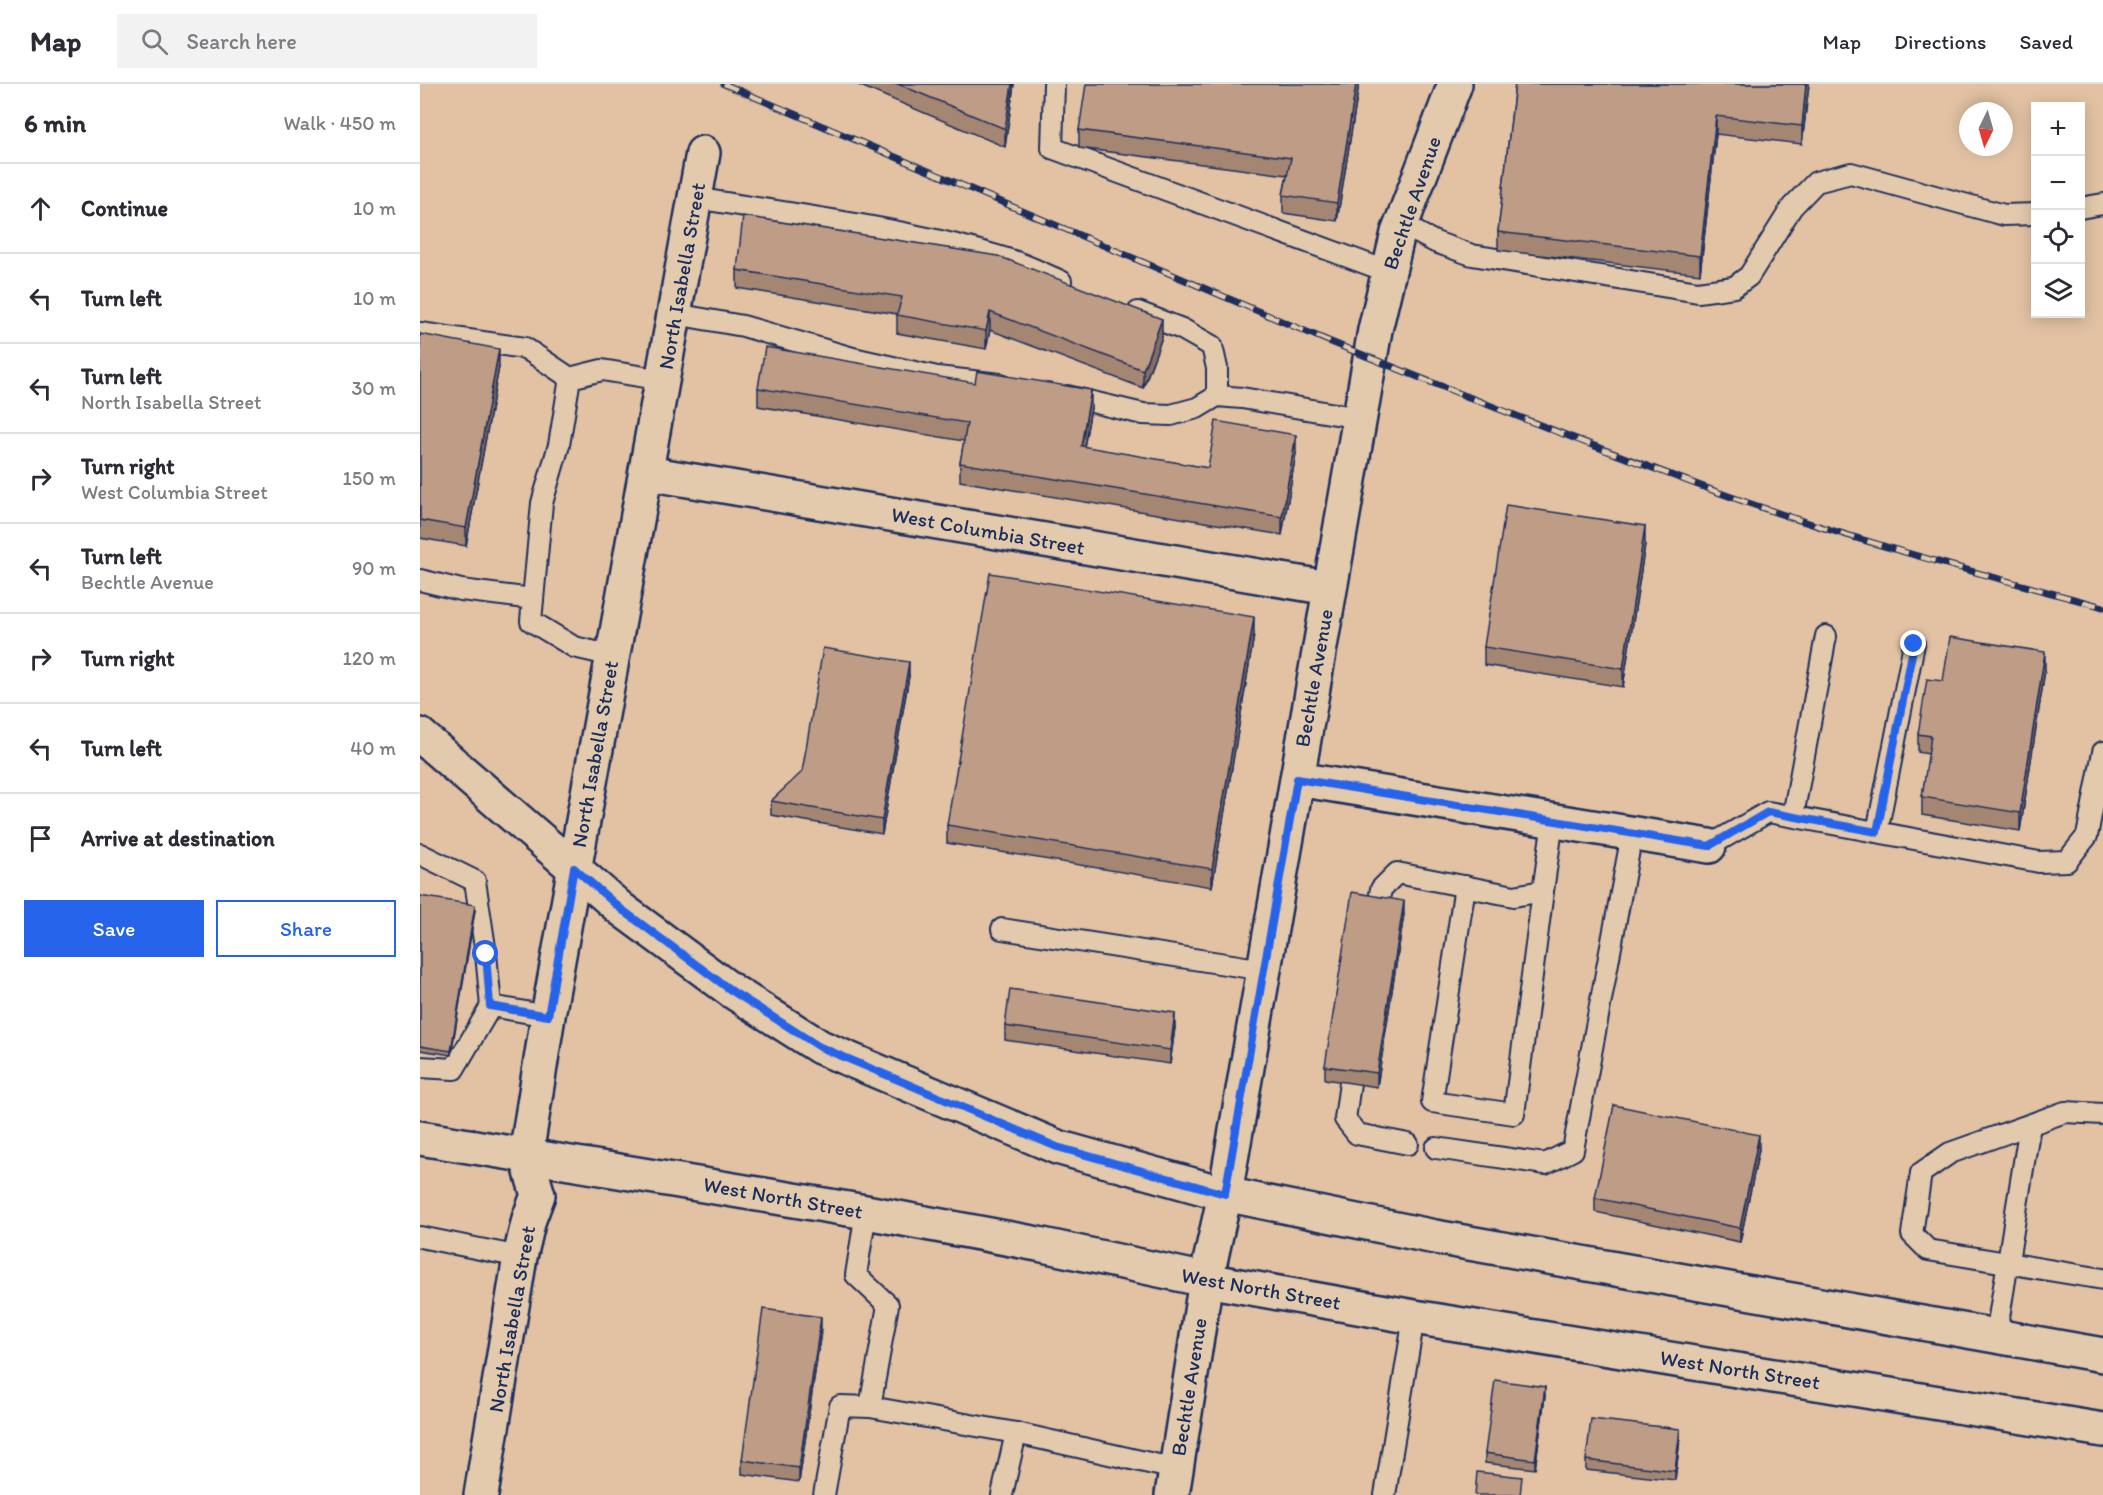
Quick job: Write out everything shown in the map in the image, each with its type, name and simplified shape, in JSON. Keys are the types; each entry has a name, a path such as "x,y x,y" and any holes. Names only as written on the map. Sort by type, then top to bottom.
{"main road":[{"name":"Bechtle Avenue","path":"1174,1482 1206,1280 1225,1194 1375,330 1401,224 1455,84"},
{"name":"North Isabella Street","path":"481,1495 520,1257 529,1219 538,1196 526,1155 548,1016 703,153"},
{"name":"West Columbia Street","path":"647,473 1329,588"},
{"path":"420,736 621,909 732,991 820,1047 1057,1147 1225,1194 1436,1237 2103,1355"},
{"path":"1297,779 1709,846"},
{"name":"West North Street","path":"420,1137 866,1212 1038,1244 1206,1280 1414,1317 2103,1430"}],"lane":[{"path":"1054,84 1052,148 1389,272"},
{"path":"1401,224 1435,242 1472,255 1698,292 1734,287 1749,276 1792,207 1816,182 1851,173 2004,215 2031,214"},
{"path":"696,198 878,229 966,248 1012,260 1077,288"},
{"path":"2085,207 2103,204"},
{"path":"1120,305 1182,329 1212,346 1217,368 1217,396"},
{"path":"675,314 743,326 853,358 937,377 1023,388"},
{"path":"420,333 525,348 570,378 602,370 663,380"},
{"path":"570,378 559,445 542,503 531,621 574,646 613,656"},
{"path":"1046,392 1143,414 1171,415 1197,408 1217,396 1359,417"},
{"path":"420,580 461,590 533,598"},
{"path":"1792,816 1826,636"},
{"path":"1877,832 1914,644"},
{"path":"1709,846 1768,812 2039,862 2067,861 2087,836 2103,752"},
{"path":"1465,886 1432,1102 1514,1114 1553,821"},
{"path":"1436,1148 1545,1164 1573,1150 1632,834"},
{"path":"420,854 475,881 486,954 490,1006 454,1069 420,1066"},
{"path":"1377,910 1381,890 1397,873 1514,896 1543,891"},
{"path":"1002,928 1264,970"},
{"path":"490,1006 548,1016"},
{"path":"1350,1083 1345,1119 1357,1134 1408,1144"},
{"path":"2103,1114 2065,1112 1950,1153 1921,1173 1912,1234 1928,1250 2103,1279"},
{"path":"1996,1336 2030,1125"},
{"path":"866,1212 856,1275 888,1305 870,1407"},
{"path":"420,1237 520,1257"},
{"path":"1385,1495 1414,1317"},
{"path":"824,1495 840,1406 870,1407 1016,1433 1174,1482"},
{"path":"1002,1495 1016,1433"}],"building":[{"path":"898,84 1012,84 1005,129"},
{"path":"1086,84 1356,84 1337,203 1283,195 1291,158 1079,130"},
{"path":"1515,84 1806,84 1802,126 1716,116 1700,256 1498,232"},
{"path":"743,216 998,256 1162,319 1143,370 990,312 986,331 897,315 902,297 737,270"},
{"path":"420,334 499,349 466,528 420,520"},
{"path":"765,347 975,383 977,371 1091,390 1081,446 1208,468 1216,421 1296,435 1282,517 960,463 967,423 758,388"},
{"path":"1506,505 1645,526 1623,669 1484,647"},
{"path":"990,573 1254,617 1212,869 947,825"},
{"path":"1950,637 2045,652 2020,813 1922,797 1931,736 1918,734 1927,679 1943,681"},
{"path":"823,648 909,662 882,820 771,801 802,772"},
{"path":"1352,892 1404,901 1377,1073 1325,1066"},
{"path":"420,896 475,905 451,1051 420,1046"},
{"path":"1010,989 1175,1013 1170,1050 1005,1026"},
{"path":"1614,1105 1759,1135 1740,1228 1595,1198"},
{"path":"763,1309 821,1317 799,1468 742,1460"},
{"path":"1495,1380 1545,1387 1535,1460 1485,1453"},
{"path":"1591,1419 1680,1429 1675,1471 1586,1460"},
{"path":"1477,1472 1522,1477 1520,1495 1475,1495"}],"railway":[{"path":"724,84 1326,340 1621,456 1814,525 2103,607"}],"route":[{"path":"486,954 490,1006 548,1016 574,868 621,909 732,991 820,1047 1057,1147 1225,1194 1297,779 1709,846 1768,812 1877,832 1914,644"}]}
